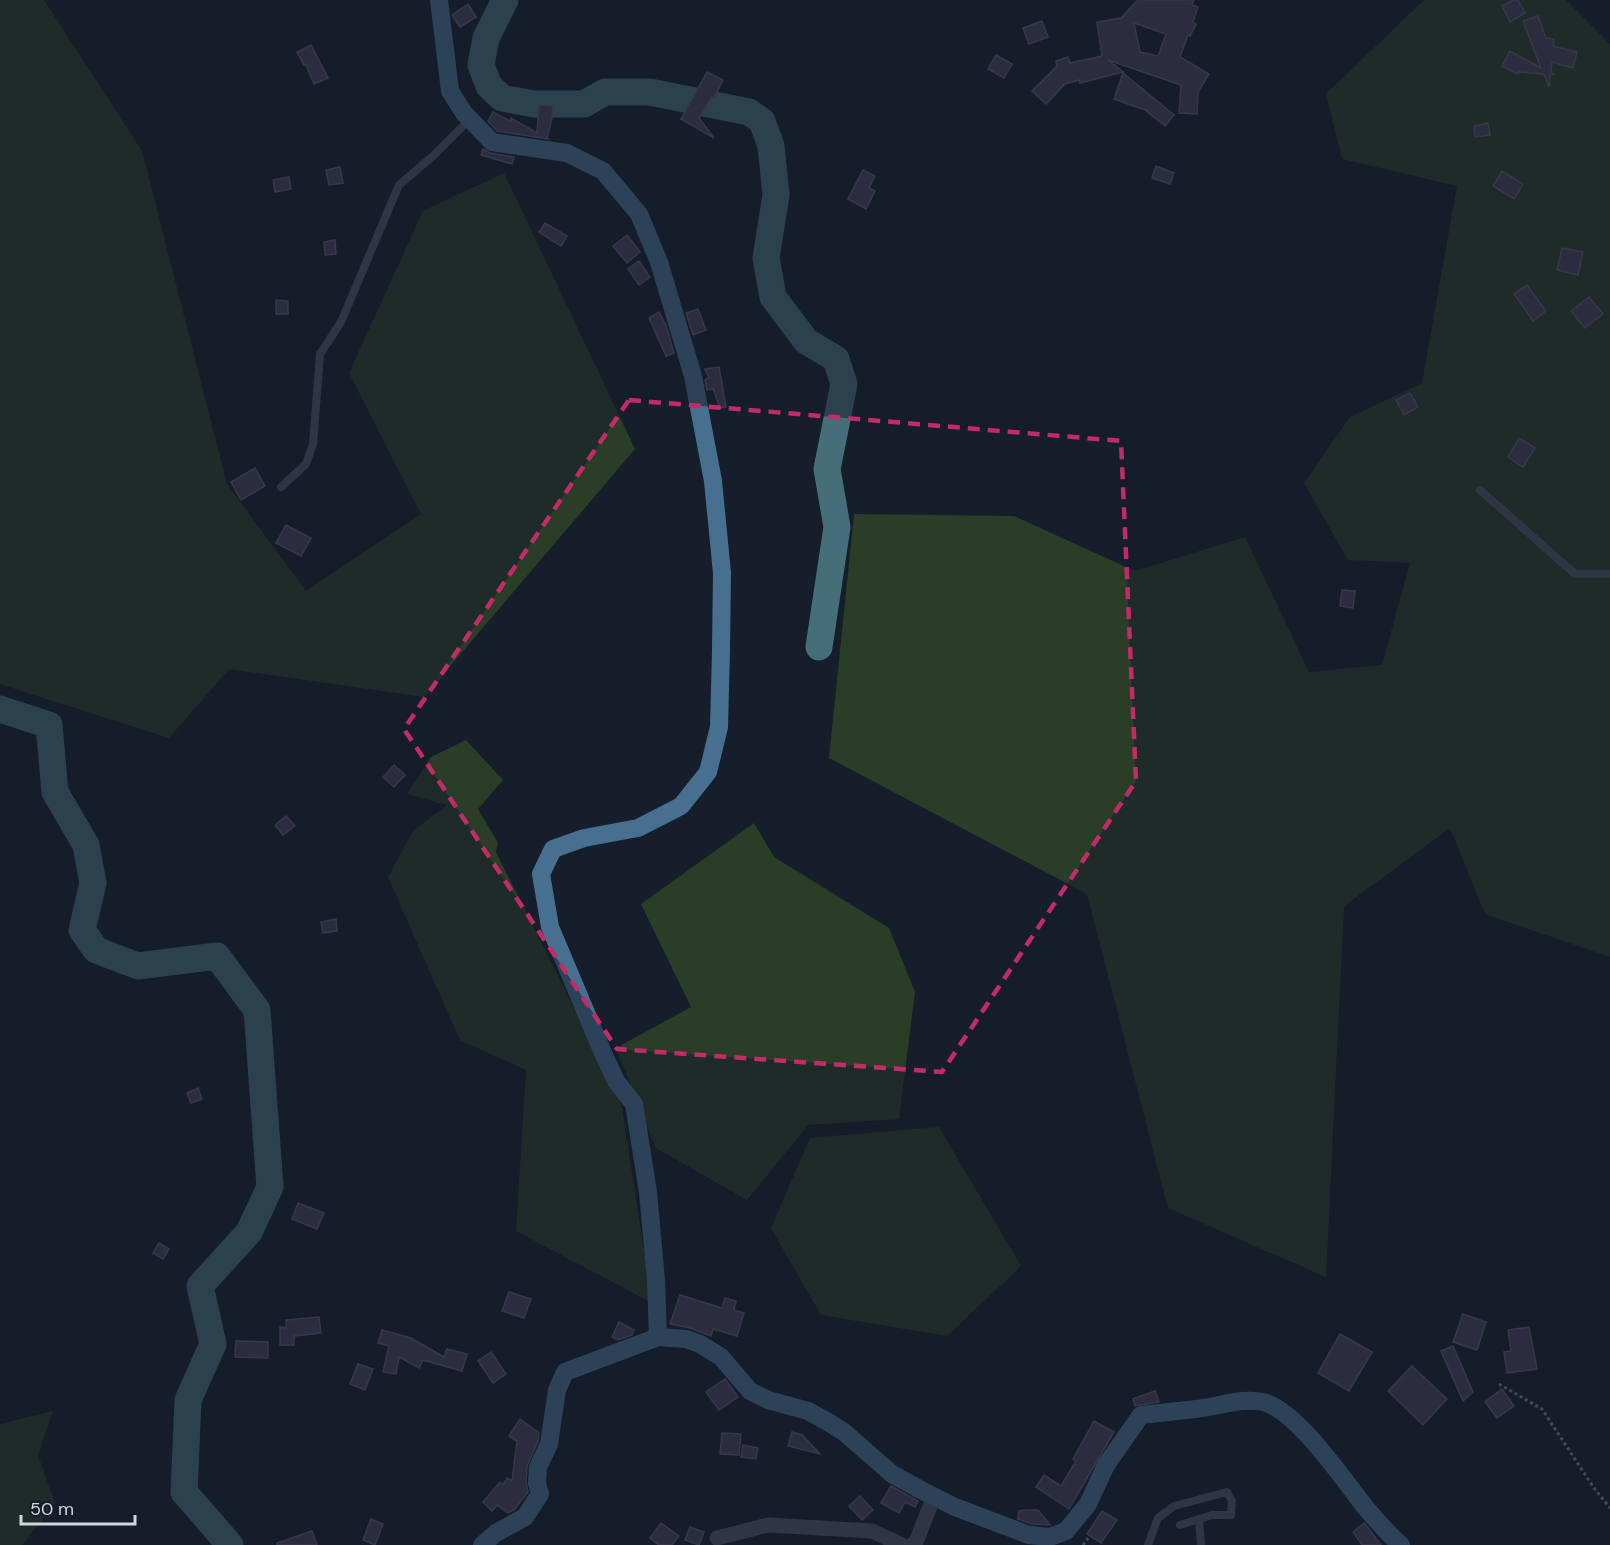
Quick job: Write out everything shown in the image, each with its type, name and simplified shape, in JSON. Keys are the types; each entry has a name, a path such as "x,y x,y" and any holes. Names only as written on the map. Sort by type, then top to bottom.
{"street":[{"path":"439,0 450,91 470,119 492,141 567,153 603,171 639,214 659,262 693,376 714,481 722,573 721,650 719,727 708,772 681,807 638,828 584,838 553,849 541,874 550,927 616,1081 634,1104 648,1192 656,1280 658,1336"},
{"path":"482,1545 496,1533 525,1517 540,1494 537,1483 538,1467 549,1444 557,1390 565,1372 658,1336 686,1339 700,1344 721,1357 750,1391 768,1400 808,1411 844,1432 892,1474 955,1507 1050,1541 1066,1531 1088,1504 1106,1465 1141,1415 1208,1407 1240,1400 1262,1402 1277,1407 1290,1417 1342,1475 1366,1508 1401,1545"},
{"path":"912,1545 916,1542 934,1496"},
{"path":"717,1538 768,1525 872,1532 902,1545"}],"lane":[{"path":"281,487 306,464 313,444 320,354 340,322 399,185 433,156 470,119"},
{"path":"1480,490 1575,574 1610,574"},
{"path":"1148,1545 1158,1518 1174,1506 1227,1492 1232,1501 1231,1515 1212,1515 1180,1525"},
{"path":"1198,1519 1201,1545"}],"path":[{"path":"1499,1384 1542,1409 1594,1488 1610,1508"},
{"path":"1083,1545 1088,1538"}],"highlighted area":[{"path":"629,400 1121,441 1136,781 942,1072 617,1049 404,729"}],"green space":[{"path":"0,0 44,0 142,151 227,484 306,591 421,514 349,373 423,211 504,173 635,449 424,697 229,669 169,738 0,684"},
{"path":"1424,0 1566,0 1610,44 1610,957 1485,914 1450,828 1344,906 1326,1277 1168,1208 1087,894 829,758 854,514 1014,516 1135,571 1245,537 1309,672 1382,665 1410,563 1348,560 1304,483 1350,417 1422,383 1457,186 1342,159 1326,94"},
{"path":"466,740 503,780 478,809 498,843 496,852 621,1102 652,1303 516,1231 526,1070 460,1040 388,877 413,831 447,805 407,794 431,757"},
{"path":"754,823 774,857 889,928 915,992 899,1119 808,1125 747,1200 656,1148 616,1048 691,1007 641,904"},
{"path":"939,1127 1021,1266 947,1336 821,1315 771,1228 810,1138"},
{"path":"53,1411 38,1455 55,1504 22,1545 0,1545 0,1424"}],"building":[{"path":"1138,0 1194,0 1192,5 1198,7 1193,22 1196,24 1190,36 1188,35 1180,57 1209,74 1198,92 1197,114 1179,113 1181,85 1108,60 1123,72 1080,83 1079,80 1065,84 1046,104 1032,91 1057,66 1056,61 1068,57 1070,63 1102,56 1097,22 1121,18","holes":["1134,23 1166,34 1158,56 1140,52"]},
{"path":"1518,0 1525,13 1510,22 1502,6"},
{"path":"468,4 476,17 460,27 452,15"},
{"path":"1538,16 1546,38 1554,39 1553,46 1577,52 1573,68 1552,62 1551,72 1554,74 1550,75 1549,87 1544,74 1518,72 1517,74 1502,66 1510,51 1541,68 1523,21"},
{"path":"1042,21 1048,37 1029,44 1023,28"},
{"path":"311,45 328,78 314,84 306,65 297,52"},
{"path":"996,55 1012,64 1004,78 988,69"},
{"path":"707,72 723,80 714,98 712,97 699,118 714,138 681,119"},
{"path":"1123,73 1174,115 1165,126 1145,110 1114,99"},
{"path":"539,105 553,106 548,139 497,131 488,121 493,112 510,121 511,118 537,133"},
{"path":"1488,123 1490,135 1475,137 1474,126"},
{"path":"483,149 490,153 514,157 512,164 481,155"},
{"path":"1156,166 1174,173 1170,184 1152,178"},
{"path":"340,167 343,183 329,185 326,170"},
{"path":"863,170 875,176 869,188 875,191 866,209 848,199"},
{"path":"1502,171 1523,184 1514,199 1493,186"},
{"path":"289,177 291,189 275,192 273,180"},
{"path":"545,223 567,236 561,246 539,232"},
{"path":"627,235 640,252 627,263 613,246"},
{"path":"335,240 336,254 325,255 324,242"},
{"path":"1562,248 1583,252 1578,275 1557,270"},
{"path":"639,261 650,277 639,285 628,269"},
{"path":"1527,285 1546,311 1533,321 1514,294"},
{"path":"1589,297 1603,314 1585,328 1571,311"},
{"path":"276,300 288,301 288,314 276,314"},
{"path":"698,309 706,330 693,335 686,313"},
{"path":"659,312 666,325 674,353 666,356 649,318"},
{"path":"719,367 726,407 720,408 713,389 707,390 705,380 709,378 705,369"},
{"path":"1410,393 1418,407 1404,415 1396,400"},
{"path":"1519,438 1535,448 1523,467 1508,457"},
{"path":"255,468 265,486 241,500 231,482"},
{"path":"286,525 311,538 301,556 276,543"},
{"path":"1342,590 1355,591 1353,608 1340,606"},
{"path":"394,765 405,775 394,787 383,777"},
{"path":"286,816 295,826 283,835 275,825"},
{"path":"336,919 337,931 323,933 321,922"},
{"path":"198,1088 202,1099 191,1103 187,1093"},
{"path":"298,1203 324,1213 317,1229 292,1219"},
{"path":"159,1243 169,1249 163,1259 153,1253"},
{"path":"509,1292 531,1299 524,1318 502,1311"},
{"path":"680,1295 722,1308 725,1298 736,1301 734,1310 744,1313 737,1336 713,1329 711,1336 670,1324"},
{"path":"1463,1314 1486,1322 1477,1350 1453,1342"},
{"path":"319,1317 321,1333 294,1336 294,1345 280,1345 280,1327 286,1328 286,1320"},
{"path":"619,1322 634,1330 632,1335 618,1340 612,1337"},
{"path":"1529,1327 1537,1369 1507,1373 1504,1352 1511,1351 1508,1330"},
{"path":"382,1330 411,1338 444,1357 447,1349 467,1354 462,1371 423,1360 419,1368 399,1357 396,1374 383,1372 389,1346 378,1343"},
{"path":"1340,1334 1372,1352 1349,1391 1318,1373"},
{"path":"236,1341 268,1342 268,1358 235,1357"},
{"path":"1453,1346 1473,1392 1463,1401 1441,1351"},
{"path":"491,1352 506,1374 493,1383 478,1361"},
{"path":"358,1364 373,1369 365,1390 350,1384"},
{"path":"1412,1366 1447,1399 1423,1425 1388,1391"},
{"path":"725,1379 738,1397 719,1410 706,1392"},
{"path":"1502,1389 1514,1406 1497,1418 1485,1402"},
{"path":"1155,1391 1159,1402 1135,1406 1133,1399"},
{"path":"520,1419 539,1433 527,1466 528,1492 514,1510 508,1513 497,1505 492,1511 483,1502 500,1482 503,1485 507,1478 512,1481 517,1441 509,1436"},
{"path":"1094,1421 1114,1432 1069,1509 1036,1487 1044,1475 1061,1486 1076,1461 1073,1459"},
{"path":"792,1432 802,1435 820,1454 788,1446"},
{"path":"722,1433 741,1434 739,1455 720,1454"},
{"path":"743,1445 758,1448 756,1459 741,1457"},
{"path":"891,1486 918,1501 915,1507 905,1502 899,1513 881,1503"},
{"path":"860,1496 873,1510 862,1520 849,1506"},
{"path":"1038,1510 1050,1525 1032,1524 1018,1519 1019,1511"},
{"path":"1102,1511 1117,1520 1101,1543 1087,1534"},
{"path":"371,1519 383,1524 375,1545 363,1540"},
{"path":"661,1523 679,1536 672,1545 659,1545 650,1538"},
{"path":"1364,1523 1381,1545 1362,1545 1353,1532"},
{"path":"690,1527 704,1532 699,1545 685,1540"},
{"path":"312,1531 317,1545 277,1545 277,1543"}],"waterway":[{"path":"505,0 486,38 481,65 489,86 502,98 534,104 584,104 605,92 650,92 749,112 762,121 771,146 776,195 766,258 773,297 806,341 836,359 844,384 827,469 837,527 819,647"},
{"path":"0,709 49,725 55,792 86,845 93,883 82,930 96,950 138,966 217,956 257,1010 270,1187 249,1232 200,1286 213,1344 188,1400 184,1492 230,1545"}]}
